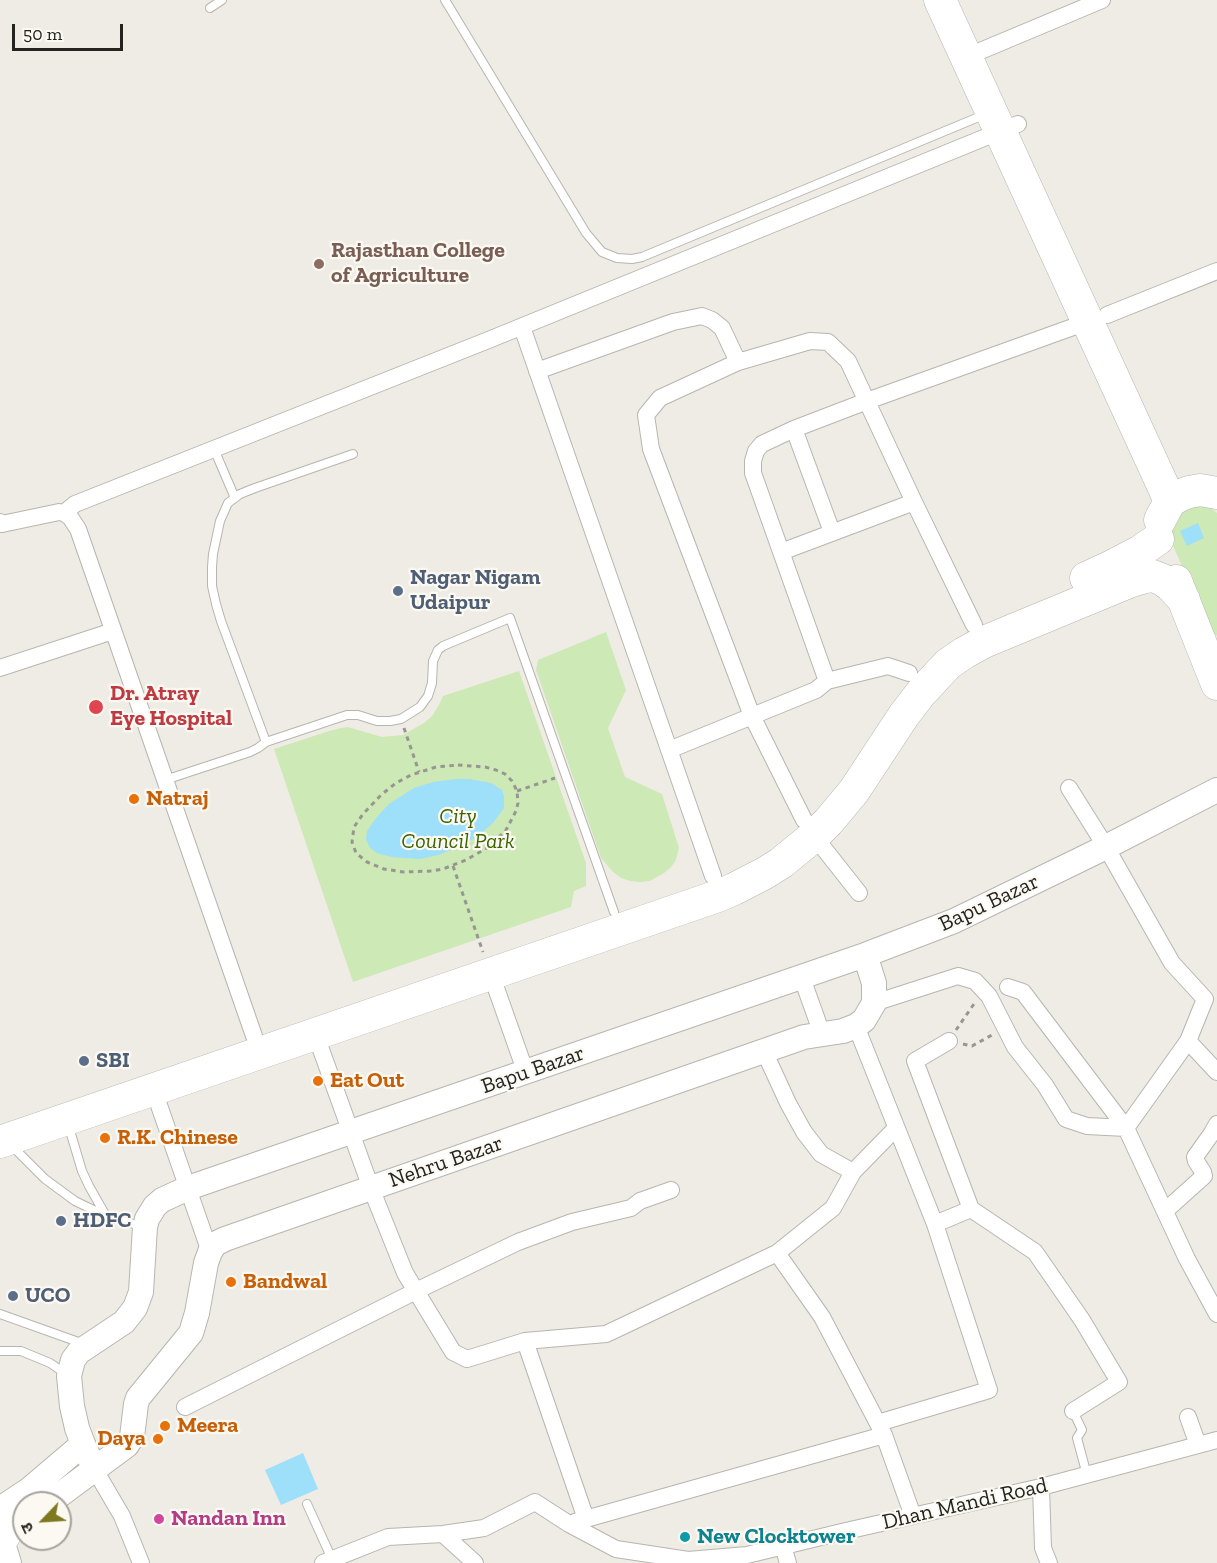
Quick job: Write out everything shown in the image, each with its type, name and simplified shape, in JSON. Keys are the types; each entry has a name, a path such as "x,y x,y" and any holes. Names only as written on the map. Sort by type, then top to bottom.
{"highway":[{"path":"940,0 975,53"},
{"path":"960,0 975,53 1002,119 1097,318 1192,495 1158,524 1158,539 1217,684"},
{"path":"2,1134 254,1036 718,896 734,889 781,862 809,828 839,775 909,673 940,647 974,626 1112,566 1158,539"},
{"path":"2,1134 67,1118 315,1034 488,966 614,912 713,876 766,852 841,807 921,693 948,664 964,652 1145,577 1154,576 1163,580 1184,600"}],"main road":[{"path":"1189,804 1214,779 1217,771"},
{"name":"Bapu Bazar","path":"69,1376 79,1352 124,1322 135,1308 141,1292 147,1219 155,1206 173,1194 802,978 954,921 1217,790"},
{"path":"856,1026 864,1020 874,1003 874,983 865,955"},
{"name":"Nehru Bazar","path":"210,1252 215,1244 225,1239 804,1037 843,1031 856,1026"},
{"path":"64,1491 127,1445 132,1437 138,1398 191,1333 210,1252"},
{"path":"69,1376 72,1406 83,1444 95,1470"},
{"path":"6,1532 30,1489 83,1444"}],"street":[{"path":"975,53 1102,0"},
{"path":"0,522 2,524 53,513 64,513 75,504 522,327 1002,119"},
{"path":"827,681 753,473 756,451 762,444 867,401 1097,318 1217,271"},
{"path":"537,371 673,322 702,316 722,328 738,362"},
{"path":"522,327 713,876"},
{"path":"859,893 809,828 752,716 651,448 646,415 660,398 738,362 810,341 828,342 848,361 974,626"},
{"path":"794,429 832,532"},
{"path":"781,552 914,502"},
{"path":"64,513 78,529 254,1036"},
{"path":"0,668 113,631"},
{"path":"669,750 816,690 827,681 888,666 909,673"},
{"path":"1069,788 1106,847 1172,963 1205,999 1188,1041 1126,1128"},
{"path":"488,966 526,1072"},
{"path":"874,1003 958,976 975,981 989,996 1015,1047 1045,1085 1066,1119 1087,1126 1126,1128"},
{"path":"802,978 822,1034"},
{"path":"1008,987 1023,992 1126,1128 1187,1259 1217,1314"},
{"path":"569,1524 881,1429 989,1390 935,1224 856,1026"},
{"path":"315,1034 371,1188 405,1273 453,1352 467,1359 525,1341 606,1334 777,1253 833,1208 854,1172 896,1128"},
{"path":"949,1041 915,1061 971,1209 1035,1252 1082,1320 1119,1383 1073,1411"},
{"path":"1188,1041 1217,1072"},
{"path":"764,1051 804,1132 821,1154 854,1172"},
{"path":"153,1088 210,1252"},
{"path":"1165,1211 1204,1176 1196,1157 1217,1124"},
{"path":"184,1407 518,1242 572,1222 631,1208 640,1201 671,1190"},
{"path":"935,1224 971,1209"},
{"path":"777,1253 822,1317 881,1429 913,1516"},
{"path":"525,1341 586,1519"},
{"path":"1188,1416 1198,1445"},
{"name":"Dhan Mandi Road","path":"443,1534 484,1528 534,1502 616,1550 688,1560 747,1555 1041,1487 1217,1440"},
{"path":"95,1470 122,1516 141,1563"},
{"path":"1041,1487 1043,1548 1048,1563"},
{"path":"327,1561 388,1537 443,1534 476,1563"},
{"path":"783,1546 788,1563"}],"lane":[{"path":"210,8 222,0"},
{"path":"445,0 586,233 602,252 617,258 642,257 1002,119"},
{"path":"214,449 235,498"},
{"path":"266,742 221,621 212,586 213,554 220,521 228,503 235,498 255,488 352,454"},
{"path":"165,780 250,752 266,742 347,715 358,715 376,721 400,719 420,707 428,696 438,650 510,618 614,912"},
{"path":"67,1118 82,1171 106,1215"},
{"path":"2,1134 45,1179 75,1201 106,1215 145,1227"},
{"path":"0,1314 88,1345"},
{"path":"0,1350 21,1351 50,1363 69,1376"},
{"path":"1073,1411 1082,1430 1077,1438 1087,1475"},
{"path":"307,1504 327,1561"}],"path":[{"path":"400,719 419,772"},
{"path":"458,765 485,767 504,774 512,781 517,791 518,803 506,830 487,848 466,860 442,869 422,872 394,871 360,858 353,848 354,827 363,814 387,790 405,777 419,772 436,767 458,765"},
{"path":"517,791 565,775"},
{"path":"453,866 488,966"},
{"path":"983,989 949,1041 972,1046 1006,1028"}],"green space":[{"path":"1189,504 1211,508 1217,513 1217,636 1210,629 1170,539 1172,516"},
{"path":"606,632 626,690 608,728 625,777 662,794 679,848 676,860 671,867 650,881 630,881 621,878 601,858 536,670 538,660"},
{"name":"City Council Park","path":"519,671 586,863 586,886 574,891 571,907 353,982 274,749 348,727 382,737 403,735 432,716 443,696"}],"water":[{"path":"1198,523 1204,538 1187,546 1180,531"},
{"path":"456,779 491,783 502,790 504,808 493,823 478,836 457,848 420,859 391,857 377,853 370,848 366,839 367,831 389,804 414,788 433,782"},
{"path":"303,1453 318,1489 281,1505 265,1470"}],"place":[{"name":"Rajasthan College of Agriculture","path":"319,264"},
{"name":"Nagar Nigam Udaipur","path":"398,591"},
{"name":"Dr. Atray Eye Hospital","path":"96,707"},
{"name":"Natraj","path":"134,799"},
{"name":"SBI","path":"84,1061"},
{"name":"Eat Out","path":"318,1081"},
{"name":"R.K. Chinese","path":"105,1138"},
{"name":"HDFC","path":"61,1221"},
{"name":"Bandwal","path":"231,1282"},
{"name":"UCO","path":"13,1296"},
{"name":"Meera","path":"165,1426"},
{"name":"Daya","path":"158,1439"},
{"name":"Nandan Inn","path":"159,1519"},
{"name":"New Clocktower","path":"685,1537"}]}
